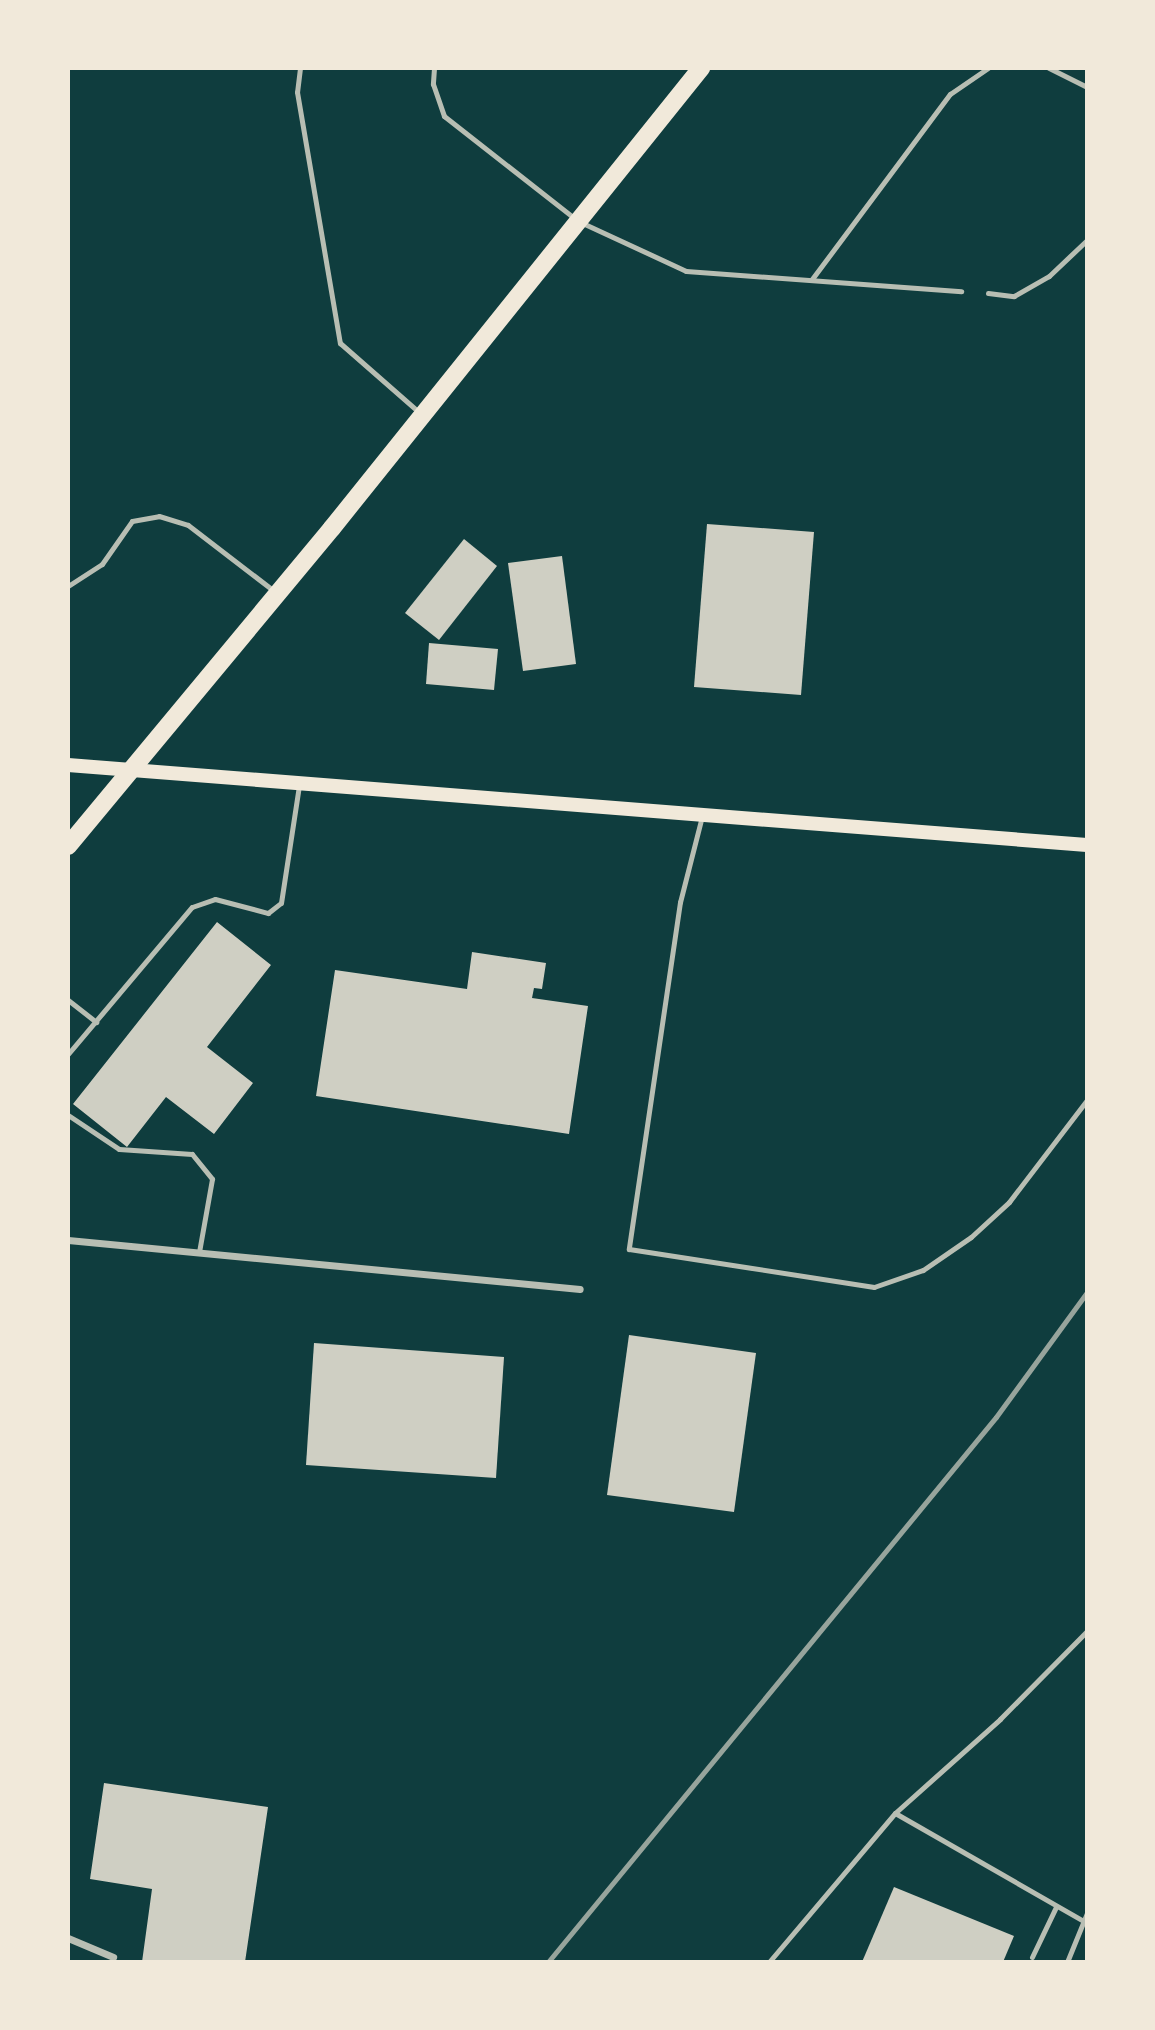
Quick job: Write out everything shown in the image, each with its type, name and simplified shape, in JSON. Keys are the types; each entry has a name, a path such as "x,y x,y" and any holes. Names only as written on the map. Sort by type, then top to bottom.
{"main road":[{"path":"68,846 127,770 277,593 422,415 701,68"},
{"path":"68,765 1087,845"}],"street":[{"path":"68,1240 580,1289"},
{"path":"68,1938 113,1957"}],"lane":[{"path":"300,68 297,92 340,343 422,415"},
{"path":"434,68 433,83 443,116 579,221 686,271 961,291"},
{"path":"812,279 950,94 988,68"},
{"path":"1049,68 1087,87"},
{"path":"988,293 1014,296 1049,276 1087,240"},
{"path":"68,586 102,564 132,521 159,516 188,525 277,593"},
{"path":"68,1054 192,907 215,899 268,913 281,903 300,783"},
{"path":"703,813 680,902 629,1249 874,1287 923,1270 971,1237 1009,1202 1087,1100"},
{"path":"68,1000 96,1022"},
{"path":"68,1115 119,1149 192,1154 212,1179 199,1252"},
{"path":"769,1962 895,1813 1000,1719 1087,1631"},
{"path":"895,1813 1085,1922"},
{"path":"1032,1957 1056,1907"},
{"path":"1067,1962 1087,1913"}],"building":[{"path":"707,524 814,532 801,695 694,687"},
{"path":"464,539 497,566 439,640 405,613"},
{"path":"562,556 576,664 523,671 508,563"},
{"path":"429,643 498,649 494,690 426,684"},
{"path":"217,922 271,965 207,1047 253,1083 214,1134 166,1097 127,1147 73,1104"},
{"path":"472,952 546,963 542,989 534,988 532,998 588,1006 569,1134 316,1096 335,970 467,989"},
{"path":"629,1335 756,1353 734,1512 607,1495"},
{"path":"314,1343 504,1357 496,1478 306,1465"},
{"path":"104,1783 268,1807 245,1962 142,1962 152,1889 90,1879"},
{"path":"894,1887 1014,1936 1003,1962 862,1962"}],"railway":[{"path":"548,1962 996,1417 1087,1292"}]}
